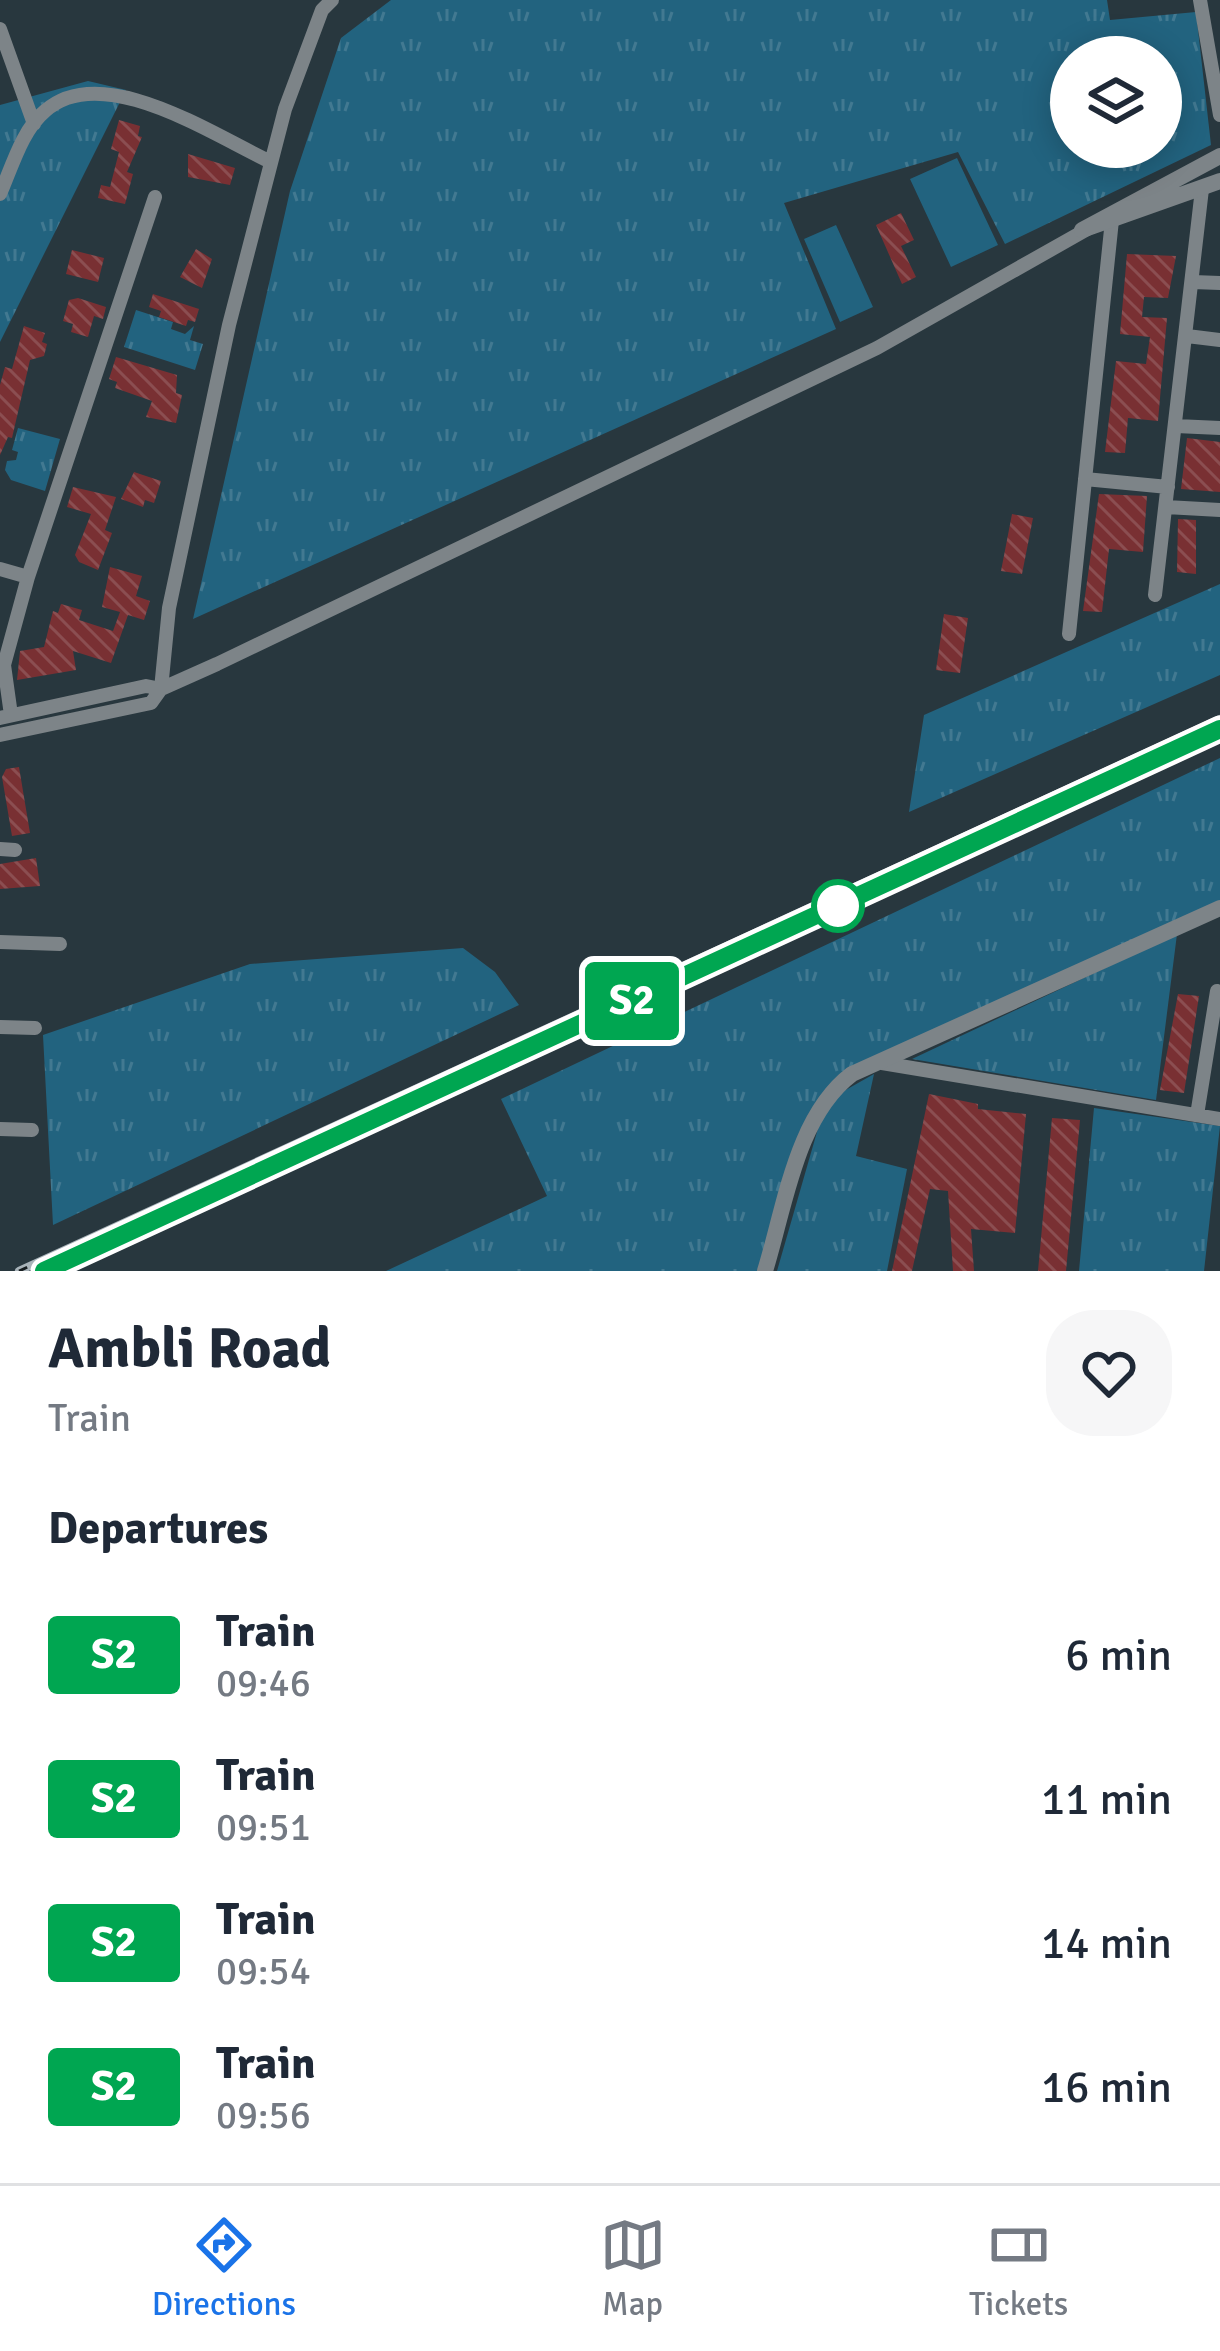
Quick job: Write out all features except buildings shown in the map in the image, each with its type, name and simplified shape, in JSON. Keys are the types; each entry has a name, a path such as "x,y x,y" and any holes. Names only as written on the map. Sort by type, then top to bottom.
{"street":[{"path":"0,735 152,703 160,689 169,608 271,162 292,86 306,64 322,10 332,0"},
{"path":"1200,0 1220,115"},
{"path":"0,29 34,124"},
{"path":"0,194 34,124 68,96 96,90 127,97 271,162"},
{"path":"155,196 28,578 4,664 5,716 146,686 160,689 850,362 1220,156"},
{"path":"1082,230 1214,182"},
{"path":"1082,230 1214,182"},
{"path":"1155,595 1192,281 1214,182"},
{"path":"1069,634 1112,220"},
{"path":"1192,281 1220,283"},
{"path":"1187,336 1220,340"},
{"path":"1176,426 1220,428"},
{"path":"1085,479 1168,487"},
{"path":"1166,507 1220,510"},
{"path":"0,569 28,578"},
{"path":"765,1271 814,1116 830,1091 852,1074 1220,908"},
{"path":"0,942 60,944"},
{"path":"1197,1115 1216,991"},
{"path":"0,1027 35,1028"},
{"path":"883,1063 1220,1119"},
{"path":"0,1130 32,1130"}],"green space":[{"path":"391,0 1107,0 1110,20 1196,12 1211,145 1182,159 1182,36 1050,36 1050,168 1163,168 1005,244 958,152 784,203 836,329 193,619 290,191 341,38"},
{"path":"88,81 126,90 0,342 0,105"},
{"path":"957,158 998,245 951,267 910,179"},
{"path":"836,225 873,307 840,322 804,239"},
{"path":"136,310 173,322 171,329 185,334 194,326 190,340 203,344 195,370 124,347"},
{"path":"18,428 60,439 45,491 11,480 5,470 7,461 16,460 18,452 12,450"},
{"path":"1220,584 1220,675 909,812 924,715"},
{"path":"1220,758 1220,905 829,1090 757,1271 386,1271 547,1196 501,1099"},
{"path":"1177,934 1156,1100 912,1059"},
{"path":"463,948 495,972 519,1005 53,1225 43,1035 250,964"},
{"path":"874,1074 856,1156 907,1169 887,1271 777,1271 821,1118 835,1096"},
{"path":"1094,1108 1220,1126 1204,1271 1079,1271"}],"railway":[{"path":"19,1271 1220,719"}],"train":[{"name":"S2","path":"44,1271 1220,729"}]}
